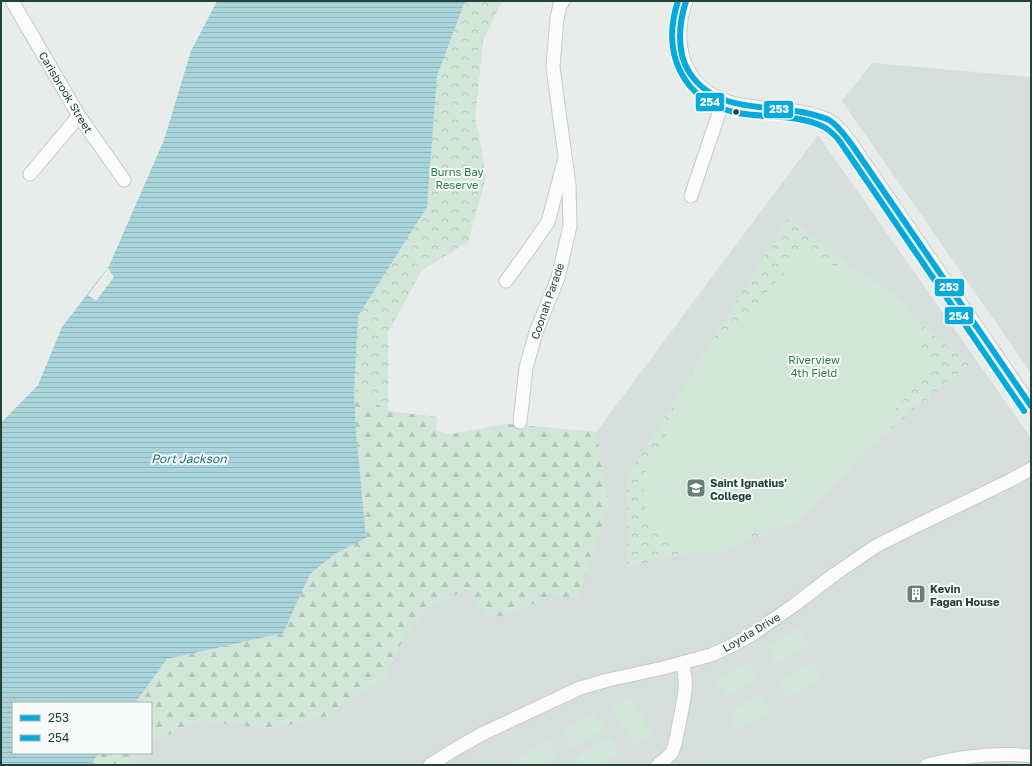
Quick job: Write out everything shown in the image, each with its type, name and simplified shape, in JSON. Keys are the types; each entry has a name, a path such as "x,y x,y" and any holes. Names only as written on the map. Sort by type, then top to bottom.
{"street":[{"name":"Carisbrook Street","path":"12,1 79,116 124,180"},
{"name":"Coonah Parade","path":"520,422 526,368 536,332 558,278 570,226 569,185 553,67 557,18 560,5 563,1"},
{"path":"676,1 680,26 681,52 690,73 703,89 723,101 748,106 804,112 828,120 836,126 863,161 1031,406"},
{"path":"680,26 686,1"},
{"path":"691,196 723,101"},
{"path":"30,174 79,116"},
{"name":"Coonah Parade","path":"506,281 548,222 565,156"},
{"name":"Loyola Drive","path":"430,765 484,733 580,688 711,655 734,645 793,606 835,574 876,546 1031,469"},
{"path":"658,765 672,752 676,738 685,693 685,672 682,663"},
{"path":"927,765 977,756 1031,756"}],"shaded area":[{"path":"872,63 1031,77 1031,373 842,101"},
{"name":"Saint Ignatius' College","path":"818,135 1031,438 1031,765 90,765 98,754 152,754 152,702 136,702 388,411 437,417 436,431 450,434 508,424 596,432"}],"green space":[{"path":"465,1 502,1 483,40 475,117 486,176 468,242 422,270 388,332 388,411 437,417 436,431 450,434 508,424 596,432 609,503 579,598 551,596 506,615 487,618 467,589 426,609 400,645 385,677 327,716 270,729 199,720 152,743 152,702 136,702 167,659 283,633 310,574 336,553 366,538 356,432 354,390 358,316 427,207"},
{"name":"Burns Bay Reserve","path":"465,1 502,1 483,40 475,117 486,176 468,242 422,270 388,332 388,411 354,390 358,316 427,207 437,76"},
{"name":"Riverview 4th Field","path":"789,217 969,364 763,536 627,567 627,477"},
{"name":"Riverview 4th Field","path":"807,248 826,265 850,267 869,276 906,306 922,335 918,349 936,364 892,412 880,434 833,486 796,523 766,530 756,528 750,536 742,542 724,551 706,553 688,550 673,543 660,533 650,519 644,503 643,485 648,467 651,460 660,448 666,443 666,427 684,385 714,345 745,317"},
{"path":"800,627 810,644 777,664 767,648"},
{"path":"748,661 758,678 725,698 715,682"},
{"path":"811,661 821,678 788,698 778,682"},
{"path":"761,694 771,710 738,731 728,714"},
{"path":"629,697 653,734 635,746 611,709"},
{"path":"595,711 606,728 572,748 562,732"},
{"path":"610,737 620,753 600,765 581,765 576,757"},
{"path":"548,740 558,756 544,765 517,765 514,761"},
{"path":"98,754 137,754 132,765 90,765"}],"water":[{"name":"Port Jackson","path":"217,1 465,1 437,76 427,207 358,316 354,390 356,432 366,538 336,553 310,574 283,633 167,659 136,702 12,702 12,754 98,754 90,765 1,765 1,423 38,385 62,327 109,266 164,140 191,51"}],"pier":[{"path":"108,268 114,277 96,301 88,295"}],"transit line":[{"name":"254","path":"678,1 673,20 672,39 675,56 681,72 690,86 703,98 719,107 749,115 804,120 824,127 833,134 839,140 1024,411"},
{"name":"253","path":"686,1 680,28 680,46 689,72 700,85 712,94 726,100 756,107 802,112 819,116 836,125 852,145 1031,406"}],"place":[{"name":"Saint Ignatius' College","path":"696,488"},
{"name":"Kevin Fagan House","path":"916,594"}]}
